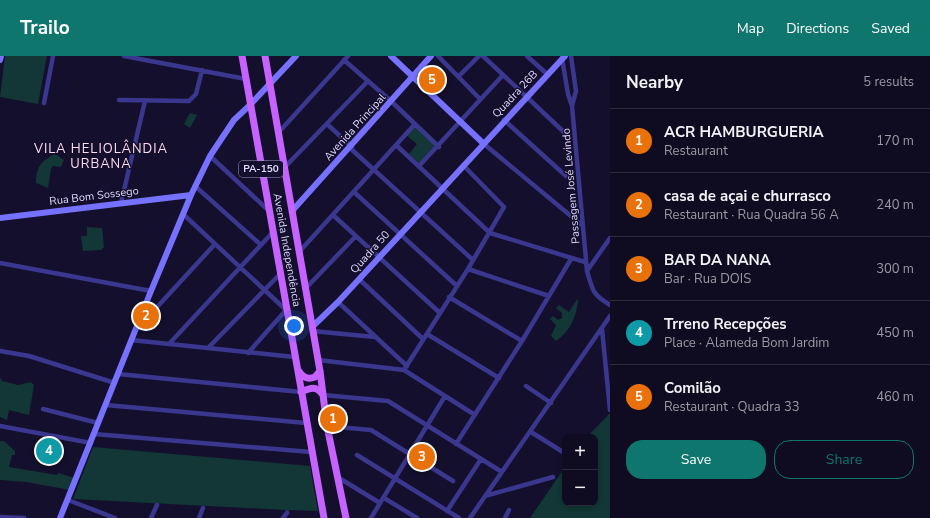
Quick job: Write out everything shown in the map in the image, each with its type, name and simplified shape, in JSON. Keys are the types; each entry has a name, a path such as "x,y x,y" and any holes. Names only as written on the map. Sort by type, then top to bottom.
{"main road":[{"path":"0,60 1,56"},
{"name":"Avenida Independência","path":"242,56 322,516"},
{"name":"Avenida Independência","path":"265,56 320,370 327,426 339,478 346,518"},
{"path":"60,518 151,291 191,195 210,156 234,120 271,84 296,56"},
{"path":"391,56 484,144"},
{"name":"Avenida Principal","path":"292,211 392,102 431,56"},
{"name":"Quadra 26B","path":"463,165 563,57"},
{"name":"Quadra 50","path":"312,329 463,165"},
{"name":"Rua Bom Sossego","path":"0,218 191,195"},
{"path":"296,368 301,376 308,378 315,377 320,370"},
{"path":"301,392 313,388 319,390 323,395"}],"street":[{"path":"44,103 53,56"},
{"path":"124,56 246,78"},
{"path":"438,56 480,99"},
{"path":"459,76 479,56"},
{"path":"483,56 566,134"},
{"path":"527,56 547,74"},
{"path":"571,56 576,91 572,106"},
{"name":"Passagem José Levindo","path":"563,57 566,86 572,106 587,268 596,296 610,305"},
{"path":"278,132 346,58 368,81 438,146"},
{"path":"119,100 183,102 192,100 196,94 202,70"},
{"path":"420,166 503,75"},
{"path":"284,168 368,81"},
{"path":"121,203 145,101"},
{"path":"504,120 566,176"},
{"path":"327,124 374,170 473,260"},
{"path":"299,252 415,124"},
{"path":"484,144 583,226"},
{"path":"396,145 490,233 570,259 586,262 587,268"},
{"path":"210,156 269,211"},
{"path":"406,368 490,233 504,207 463,165"},
{"path":"195,186 260,244"},
{"path":"354,192 456,286"},
{"path":"183,214 286,310 248,353"},
{"path":"333,215 440,313"},
{"path":"169,344 239,266 273,232"},
{"path":"305,289 356,236"},
{"path":"587,268 610,238"},
{"path":"135,331 215,244"},
{"path":"456,444 522,341 570,259"},
{"path":"0,262 151,291"},
{"path":"468,269 549,296"},
{"path":"208,348 280,274"},
{"path":"359,279 423,339"},
{"path":"450,298 522,341"},
{"path":"338,302 375,336 406,368 445,396 476,414"},
{"path":"472,517 610,316"},
{"path":"602,328 610,410"},
{"path":"312,329 375,336"},
{"path":"427,334 499,378"},
{"path":"131,340 294,357"},
{"path":"0,350 29,356 115,382"},
{"path":"318,360 406,368"},
{"path":"118,374 301,392"},
{"path":"526,386 551,403"},
{"path":"323,395 388,400 502,472"},
{"path":"371,518 445,396"},
{"path":"106,405 306,423"},
{"path":"42,409 98,423"},
{"path":"0,426 91,443"},
{"path":"327,426 371,430 453,481"},
{"path":"531,432 562,451"},
{"path":"94,434 311,452"},
{"path":"357,455 459,518"},
{"path":"447,511 481,460"},
{"path":"486,496 553,477"},
{"path":"339,478 380,503"},
{"path":"384,498 417,518"},
{"path":"68,500 106,516 115,518"},
{"path":"151,518 157,505"},
{"path":"199,518 203,508"},
{"path":"505,518 509,510"},
{"path":"283,518 287,513"},
{"path":"0,517 24,518"}],"green space":[{"path":"5,56 47,56 38,104 0,97"},
{"path":"190,113 197,115 190,128 184,124"},
{"path":"414,126 437,145 419,163 409,154 417,144 406,135"},
{"path":"55,154 64,160 61,167 53,166 51,169 48,188 36,183 37,173 40,165 46,159"},
{"path":"87,227 102,228 104,247 101,250 83,251 81,236 87,236"},
{"path":"578,298 577,310 569,328 556,341 551,336 556,325 550,319 553,316 558,320 562,318 562,313 556,308 559,305 569,312"},
{"path":"0,377 2,381 18,385 31,382 34,385 29,415 9,410 7,420 0,417"},
{"path":"610,413 610,518 530,518 562,471 562,506 598,506 598,434 590,434"},
{"path":"0,441 4,441 15,451 15,455 12,455 9,467 57,475 58,473 75,478 70,490 26,482 0,480"},
{"path":"93,447 310,466 318,511 290,510 288,513 285,510 73,499"}],"place":[{"name":"Comilão","path":"432,80"},
{"name":"casa de açai e churrasco","path":"146,316"},
{"name":"ACR HAMBURGUERIA","path":"333,419"},
{"name":"Trreno Recepções","path":"49,451"},
{"name":"BAR DA NANA","path":"422,457"}],"district":[{"name":"VILA HELIOLÂNDIA URBANA","path":"101,156"}]}
